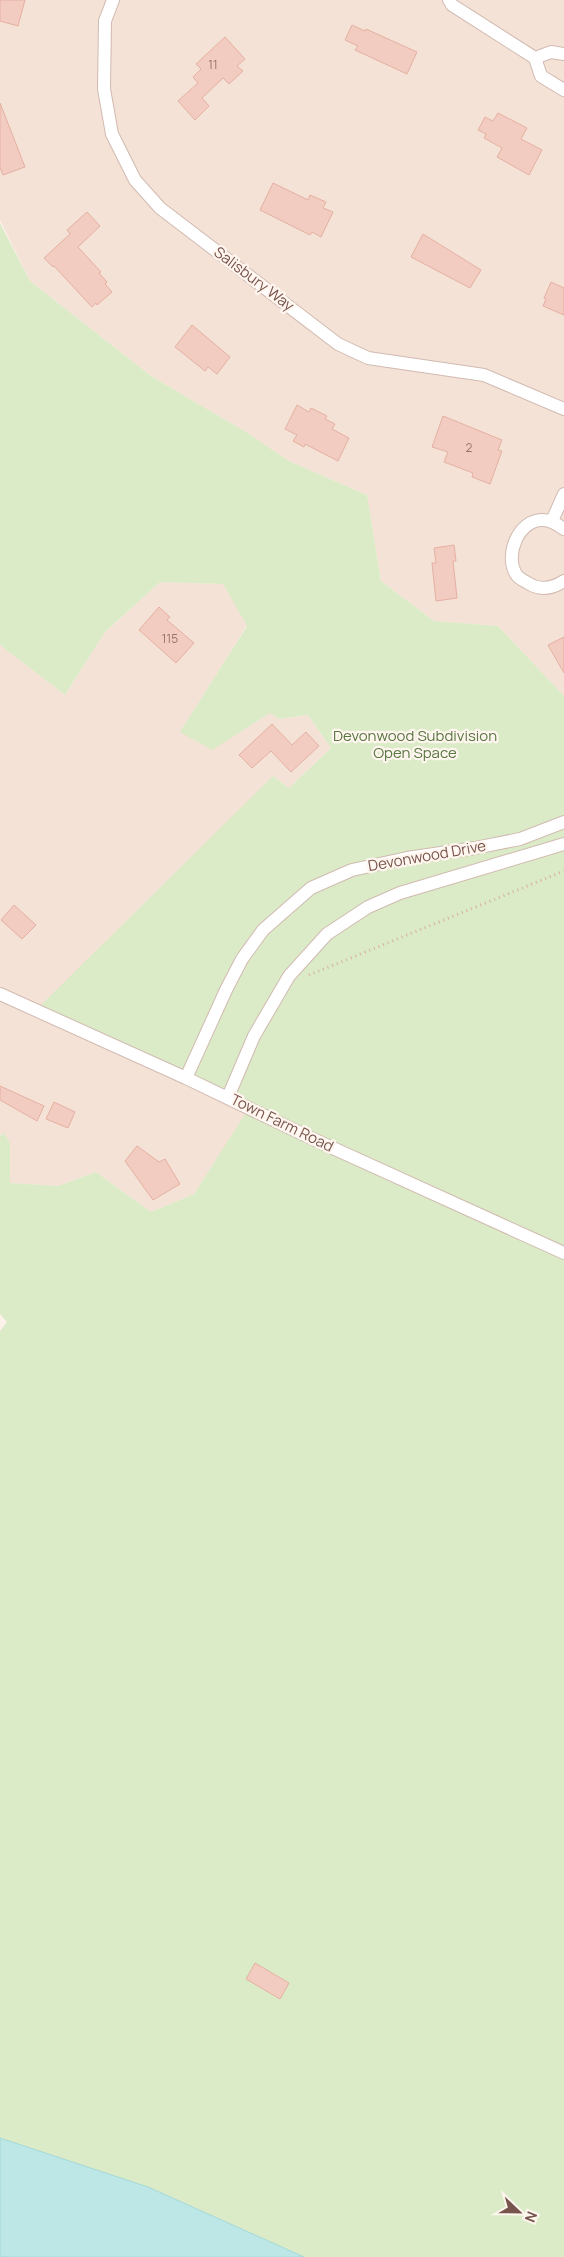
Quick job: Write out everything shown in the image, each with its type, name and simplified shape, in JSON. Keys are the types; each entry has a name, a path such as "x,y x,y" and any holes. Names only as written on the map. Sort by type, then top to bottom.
{"street":[{"name":"Salisbury Way","path":"112,0 105,20 104,89 112,134 135,180 160,208 338,344 368,358 484,375 564,409"},
{"path":"449,0 452,5 535,58 541,76 564,90"},
{"path":"535,58 551,52 564,54"},
{"path":"552,521 564,494"},
{"path":"564,529 552,521 541,520 529,525 520,533 511,552 516,574 533,586 553,587 564,581"},
{"name":"Devonwood Drive","path":"186,1078 242,959 263,930 311,888 352,870 408,858 520,839 564,822"},
{"name":"Devonwood Drive","path":"228,1097 254,1036 289,976 327,934 368,907 400,893 564,844"},
{"name":"Town Farm Road","path":"0,994 228,1097 313,1139 564,1253"}],"path":[{"path":"302,980 564,871"}],"shaded area":[{"path":"0,0 564,0 564,696 498,626 434,621 381,581 367,495 289,461 246,432 151,376 30,281 0,220"},
{"path":"160,582 223,584 247,625 181,732 212,749 270,712 279,719 308,715 331,748 289,788 273,776 250,1108 194,1194 151,1212 96,1172 58,1186 10,1183 10,1143 3,1133 0,1136 0,645 65,695 105,632"}],"green space":[{"name":"Devonwood Subdivision Open Space","path":"0,223 30,281 151,376 246,432 289,461 367,495 381,581 434,621 498,626 564,696 564,2257 304,2257 148,2187 0,2138 0,1331 7,1322 0,1314 0,1136 4,1133 10,1143 10,1183 58,1186 96,1172 151,1212 194,1194 249,1108 36,1010 273,776 289,788 331,748 308,715 279,719 270,713 212,750 180,732 247,626 223,584 160,582 105,632 65,695 0,645"}],"water":[{"path":"0,2138 148,2187 304,2257 0,2257"}],"building":[{"path":"0,0 25,0 18,26 0,21"},
{"path":"352,25 365,31 366,29 417,52 407,74 355,50 358,46 345,40"},
{"path":"225,37 245,59 237,66 243,71 229,84 223,78 202,98 209,106 195,120 178,101 198,83 193,77 201,69 196,64"},
{"path":"0,103 25,167 3,175 0,168"},
{"path":"498,113 527,128 521,139 542,150 529,175 497,157 502,148 484,138 486,134 478,130 485,117 493,121"},
{"path":"273,183 308,200 310,195 326,202 323,208 333,212 321,237 312,232 310,235 260,210"},
{"path":"87,212 100,226 78,247 101,272 99,273 107,282 105,284 112,292 92,307 54,266 44,258 70,234 67,230"},
{"path":"423,234 481,270 470,288 411,257"},
{"path":"551,282 564,288 564,315 543,306 546,299 544,298"},
{"path":"192,325 230,357 217,374 208,367 205,371 175,347"},
{"path":"297,405 309,412 311,408 327,416 325,419 335,424 332,429 349,438 338,461 305,444 304,447 293,441 297,435 285,429"},
{"path":"443,416 502,440 498,450 502,451 490,484 472,477 473,473 444,462 448,452 432,447"},
{"path":"454,545 456,561 453,561 457,598 436,601 432,563 436,563 434,548"},
{"path":"159,607 170,617 167,620 194,643 176,663 139,630"},
{"path":"564,637 564,673 548,645"},
{"path":"272,724 292,745 306,732 319,746 291,772 271,751 252,768 239,755"},
{"path":"14,905 36,925 22,939 1,920"},
{"path":"0,1086 44,1106 37,1121 0,1100"},
{"path":"54,1102 75,1112 68,1128 46,1119"},
{"path":"137,1146 159,1162 165,1159 180,1184 153,1200 125,1161"},
{"path":"255,1963 289,1983 280,1999 246,1979"}]}
